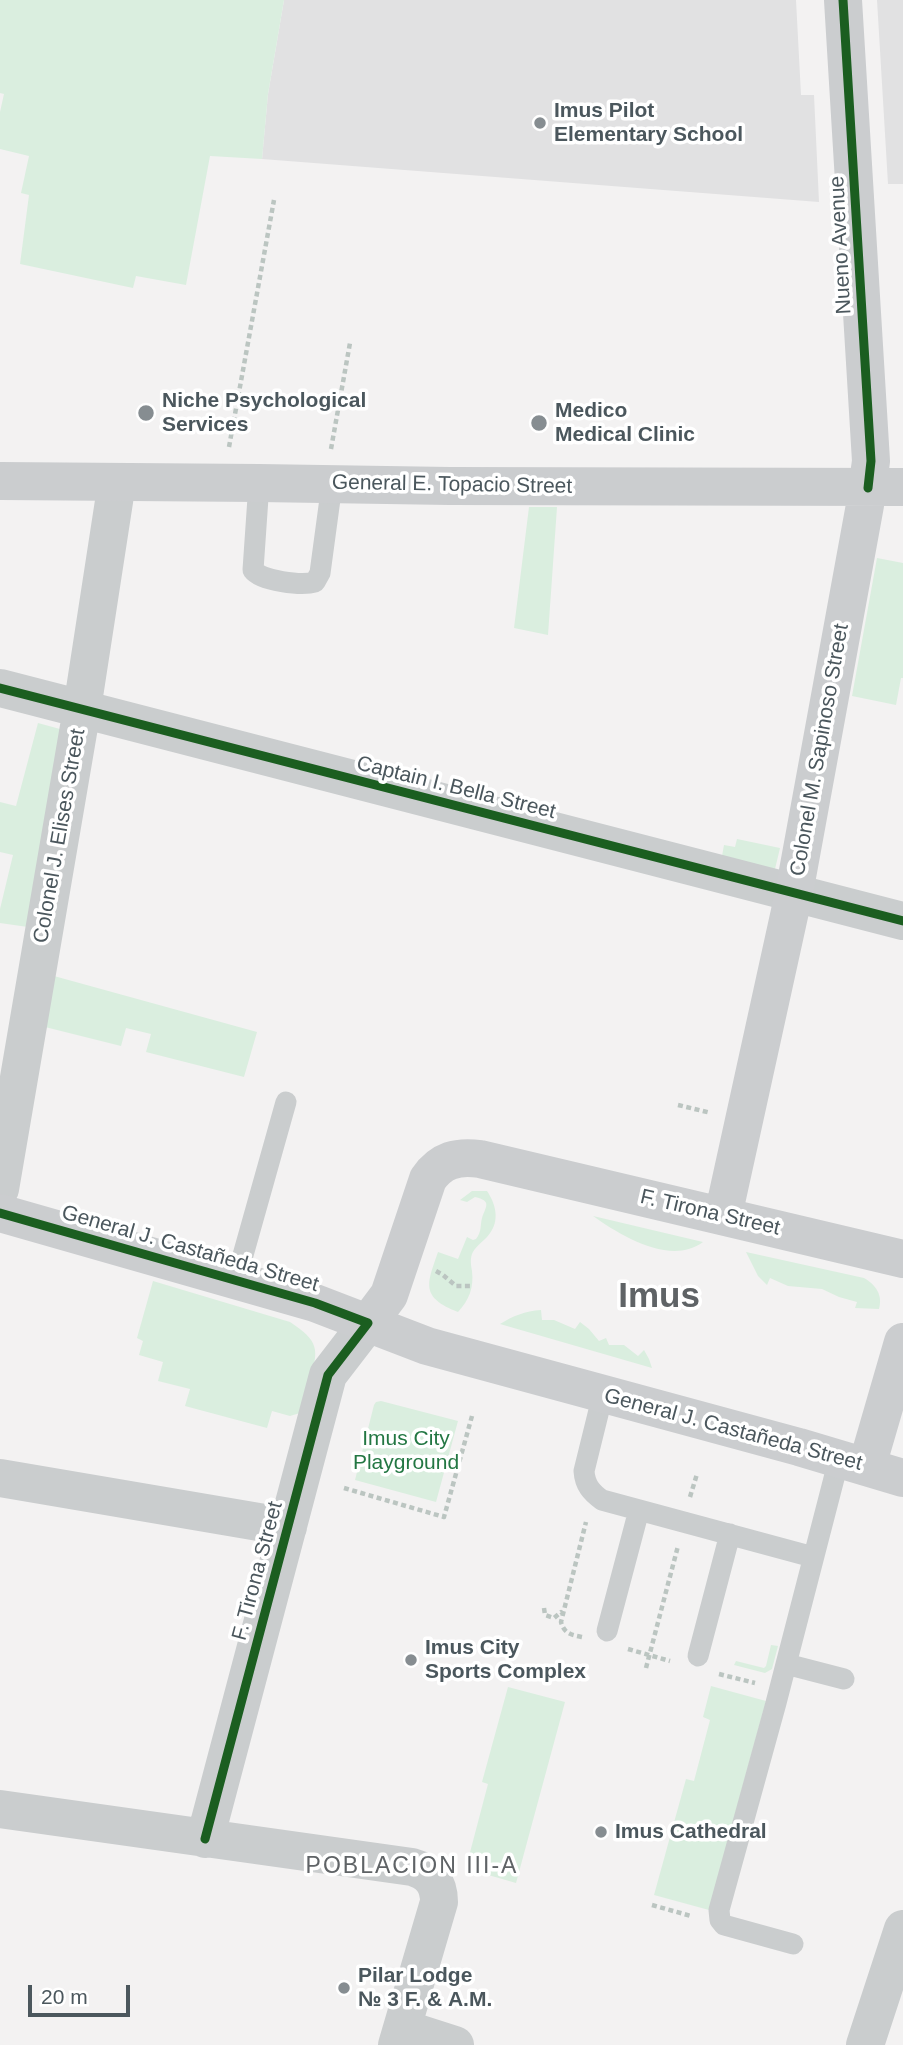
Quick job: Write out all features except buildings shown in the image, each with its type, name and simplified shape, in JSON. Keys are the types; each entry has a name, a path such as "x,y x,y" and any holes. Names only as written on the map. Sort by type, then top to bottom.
{"main road":[{"name":"Nueno Avenue","path":"843,0 871,461 885,488"},
{"name":"General E. Topacio Street","path":"0,481 885,488"},
{"name":"Colonel M. Sapinoso Street","path":"723,1216 885,488"},
{"name":"F. Tirona Street","path":"368,1323 389,1296 428,1179 443,1163 455,1158 480,1159 903,1259"},
{"name":"General J. Castañeda Street","path":"0,1213 315,1303 427,1346 903,1478"},
{"path":"853,1463 902,1347"}],"street":[{"name":"Colonel J. Elises Street","path":"0,1189 82,709 117,482"},
{"name":"Captain I. Bella Street","path":"0,688 903,921"},
{"name":"F. Tirona Street","path":"205,1839 328,1375 368,1323"},
{"path":"0,1478 288,1527"},
{"path":"0,1809 412,1867 427,1872 436,1885 439,1902 400,2036 455,2045"},
{"path":"865,2045 903,1929"}],"lane":[{"path":"241,483 253,570 260,577 306,584 315,582 320,573 332,484"},
{"path":"236,1280 286,1101"},
{"path":"603,1394 584,1471 585,1480 594,1494 602,1500 813,1557"},
{"path":"793,1944 724,1925 720,1920 719,1910 813,1557 853,1463"},
{"path":"607,1631 639,1510"},
{"path":"698,1656 730,1534"},
{"path":"786,1664 844,1679"}],"path":[{"path":"241,483 274,200"},
{"path":"332,442 351,343"},
{"path":"678,1105 722,1116"},
{"path":"431,1271 443,1275 456,1286 472,1286"},
{"path":"344,1489 444,1517 472,1416"},
{"path":"646,1668 697,1474"},
{"path":"563,1628 563,1613 594,1494"},
{"path":"544,1608 545,1615 550,1618 563,1613"},
{"path":"652,1905 711,1921 720,1920"}],"shaded area":[{"name":"Imus Pilot Elementary School","path":"284,0 796,0 801,95 814,95 819,202 262,159 268,94"},
{"path":"877,0 903,0 903,184 888,184"}],"green space":[{"path":"0,0 284,0 268,94 262,159 210,156 186,285 136,276 133,288 20,264 29,195 21,193 29,156 0,149 0,112 4,94 0,93"},
{"path":"529,507 557,507 548,635 514,628"},
{"path":"877,558 903,563 903,678 896,705 852,696"},
{"path":"38,723 60,729 28,927 0,923 0,909 13,855 0,852 0,802 16,806"},
{"path":"737,839 780,848 775,869 722,856 724,845 735,847"},
{"path":"54,976 257,1032 244,1077 146,1052 151,1034 126,1028 121,1046 45,1027"},
{"path":"472,1191 487,1191 496,1214 491,1232 472,1254 471,1288 468,1298 458,1312 437,1301 432,1295 429,1281 438,1252 458,1259 467,1237 476,1239 479,1233 486,1202 475,1197 467,1202 460,1200"},
{"path":"593,1216 703,1242 690,1249 662,1250 646,1246"},
{"path":"746,1252 864,1278 878,1291 879,1309 855,1308 857,1302 822,1289 788,1286 770,1278 767,1285 758,1276"},
{"path":"153,1281 290,1322 307,1335 314,1346 315,1361 300,1413 290,1416 272,1411 267,1428 185,1406 190,1389 158,1381 163,1362 139,1355 143,1341 137,1338"},
{"path":"541,1310 542,1320 554,1320 575,1329 580,1322 599,1341 606,1338 609,1345 624,1345 638,1356 644,1350 652,1368 500,1324 519,1314"},
{"name":"Imus City Playground","path":"381,1401 458,1421 436,1502 355,1480 374,1405"},
{"path":"771,1645 778,1646 772,1669 765,1673 734,1665 736,1661 764,1668"},
{"path":"711,1686 766,1701 709,1910 654,1895 686,1779 694,1781 710,1720 703,1717"},
{"path":"508,1687 565,1702 516,1883 471,1870 473,1861 468,1860 488,1784 482,1782"}],"cycle path":[{"path":"843,0 871,461 868,488"},
{"path":"0,688 903,921"},
{"path":"0,1213 315,1303 368,1323 328,1375 205,1839"}],"place":[{"name":"Imus Pilot Elementary School","path":"540,123"},
{"name":"Niche Psychological Services","path":"146,413"},
{"name":"Medico Medical Clinic","path":"539,423"},
{"name":"Imus City Sports Complex","path":"411,1660"},
{"name":"Imus Cathedral","path":"601,1832"},
{"name":"Pilar Lodge № 3 F. & A.M.","path":"344,1988"}],"district":[{"name":"Imus","path":"659,1297"},
{"name":"POBLACION III-A","path":"412,1867"}]}
